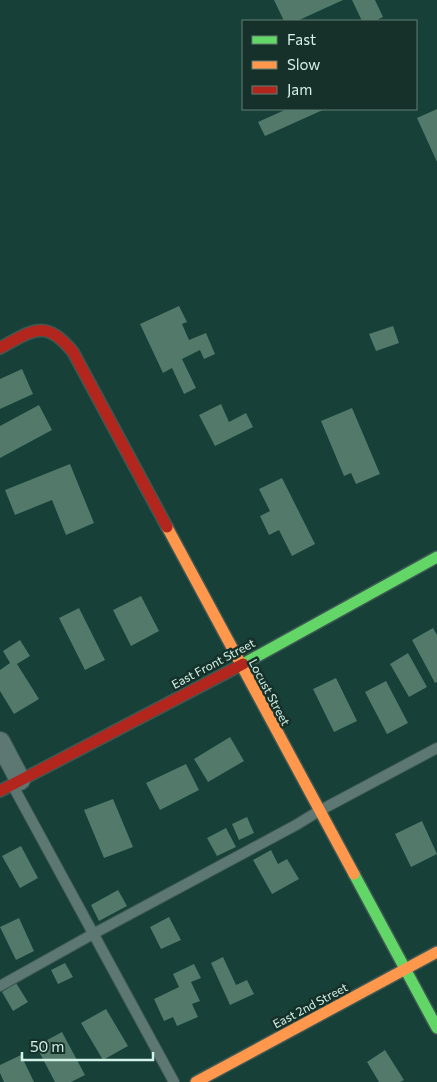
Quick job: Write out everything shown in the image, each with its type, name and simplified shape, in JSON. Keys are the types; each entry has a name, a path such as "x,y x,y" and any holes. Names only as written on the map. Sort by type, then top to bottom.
{"street":[{"name":"Locust Street","path":"0,348 26,332 40,329 56,333 66,341 437,1028"},
{"name":"East Front Street","path":"0,791 240,665 437,557"},
{"path":"0,742 16,782"},
{"name":"East 2nd Street","path":"196,1082 437,952"}],"lane":[{"path":"0,986 296,825 319,810 437,748"},
{"path":"16,782 93,934 174,1082"}],"building":[{"path":"274,0 343,0 299,20 284,20"},
{"path":"352,0 375,0 383,17 377,20 362,20"},
{"path":"437,109 437,162 417,118"},
{"path":"285,110 323,110 265,136 258,122"},
{"path":"179,306 187,322 182,324 189,340 206,333 215,354 204,359 200,350 182,359 196,388 184,394 172,368 163,373 140,324"},
{"path":"393,326 399,343 376,351 369,334"},
{"path":"22,369 33,394 0,409 0,379"},
{"path":"221,404 229,422 246,413 253,427 215,446 199,415"},
{"path":"39,405 52,430 0,458 0,426"},
{"path":"352,408 380,474 356,484 351,473 344,476 321,421"},
{"path":"70,464 94,523 66,535 52,500 15,515 5,490"},
{"path":"282,478 315,544 292,556 279,530 269,535 260,516 270,511 259,489"},
{"path":"141,596 159,631 131,646 113,610"},
{"path":"79,608 105,660 85,670 59,618"},
{"path":"433,628 437,635 437,682 435,683 412,640"},
{"path":"20,640 30,656 17,664 39,699 14,714 0,691 0,670 10,663 3,651"},
{"path":"408,653 427,687 409,697 390,664"},
{"path":"336,678 357,721 334,732 313,689"},
{"path":"386,681 408,723 387,734 365,692"},
{"path":"230,737 244,761 208,782 194,759"},
{"path":"186,764 199,790 160,810 146,783"},
{"path":"113,799 133,847 104,858 84,810"},
{"path":"247,817 254,833 239,840 232,824"},
{"path":"422,821 437,854 411,867 395,834"},
{"path":"226,828 236,847 217,856 207,838"},
{"path":"21,846 38,878 20,888 2,856"},
{"path":"271,850 278,864 287,859 299,879 272,894 253,860"},
{"path":"118,890 127,906 99,921 91,905"},
{"path":"169,917 181,940 161,949 150,927"},
{"path":"19,918 34,951 16,960 0,927"},
{"path":"223,957 236,985 247,980 254,994 230,1005 211,963"},
{"path":"65,963 73,977 58,984 51,970"},
{"path":"194,964 201,978 191,982 200,1001 192,1004 198,1017 177,1026 173,1017 164,1021 154,999 179,987 173,974"},
{"path":"16,983 28,1002 13,1011 2,992"},
{"path":"106,1009 128,1046 103,1060 81,1023"},
{"path":"62,1032 85,1075 71,1082 55,1082 36,1046"},
{"path":"385,1050 404,1080 400,1082 379,1082 367,1062"},
{"path":"21,1055 34,1082 4,1082 0,1073 0,1065"}],"traffic: fast":[{"path":"243,664 437,557"},
{"path":"354,874 437,1028"}],"traffic: slow":[{"path":"167,527 354,874"},
{"path":"196,1082 437,952"}],"traffic: jam":[{"path":"0,348 30,332 47,331 55,334 63,341 73,352 167,527"},
{"path":"0,791 243,664"}]}
